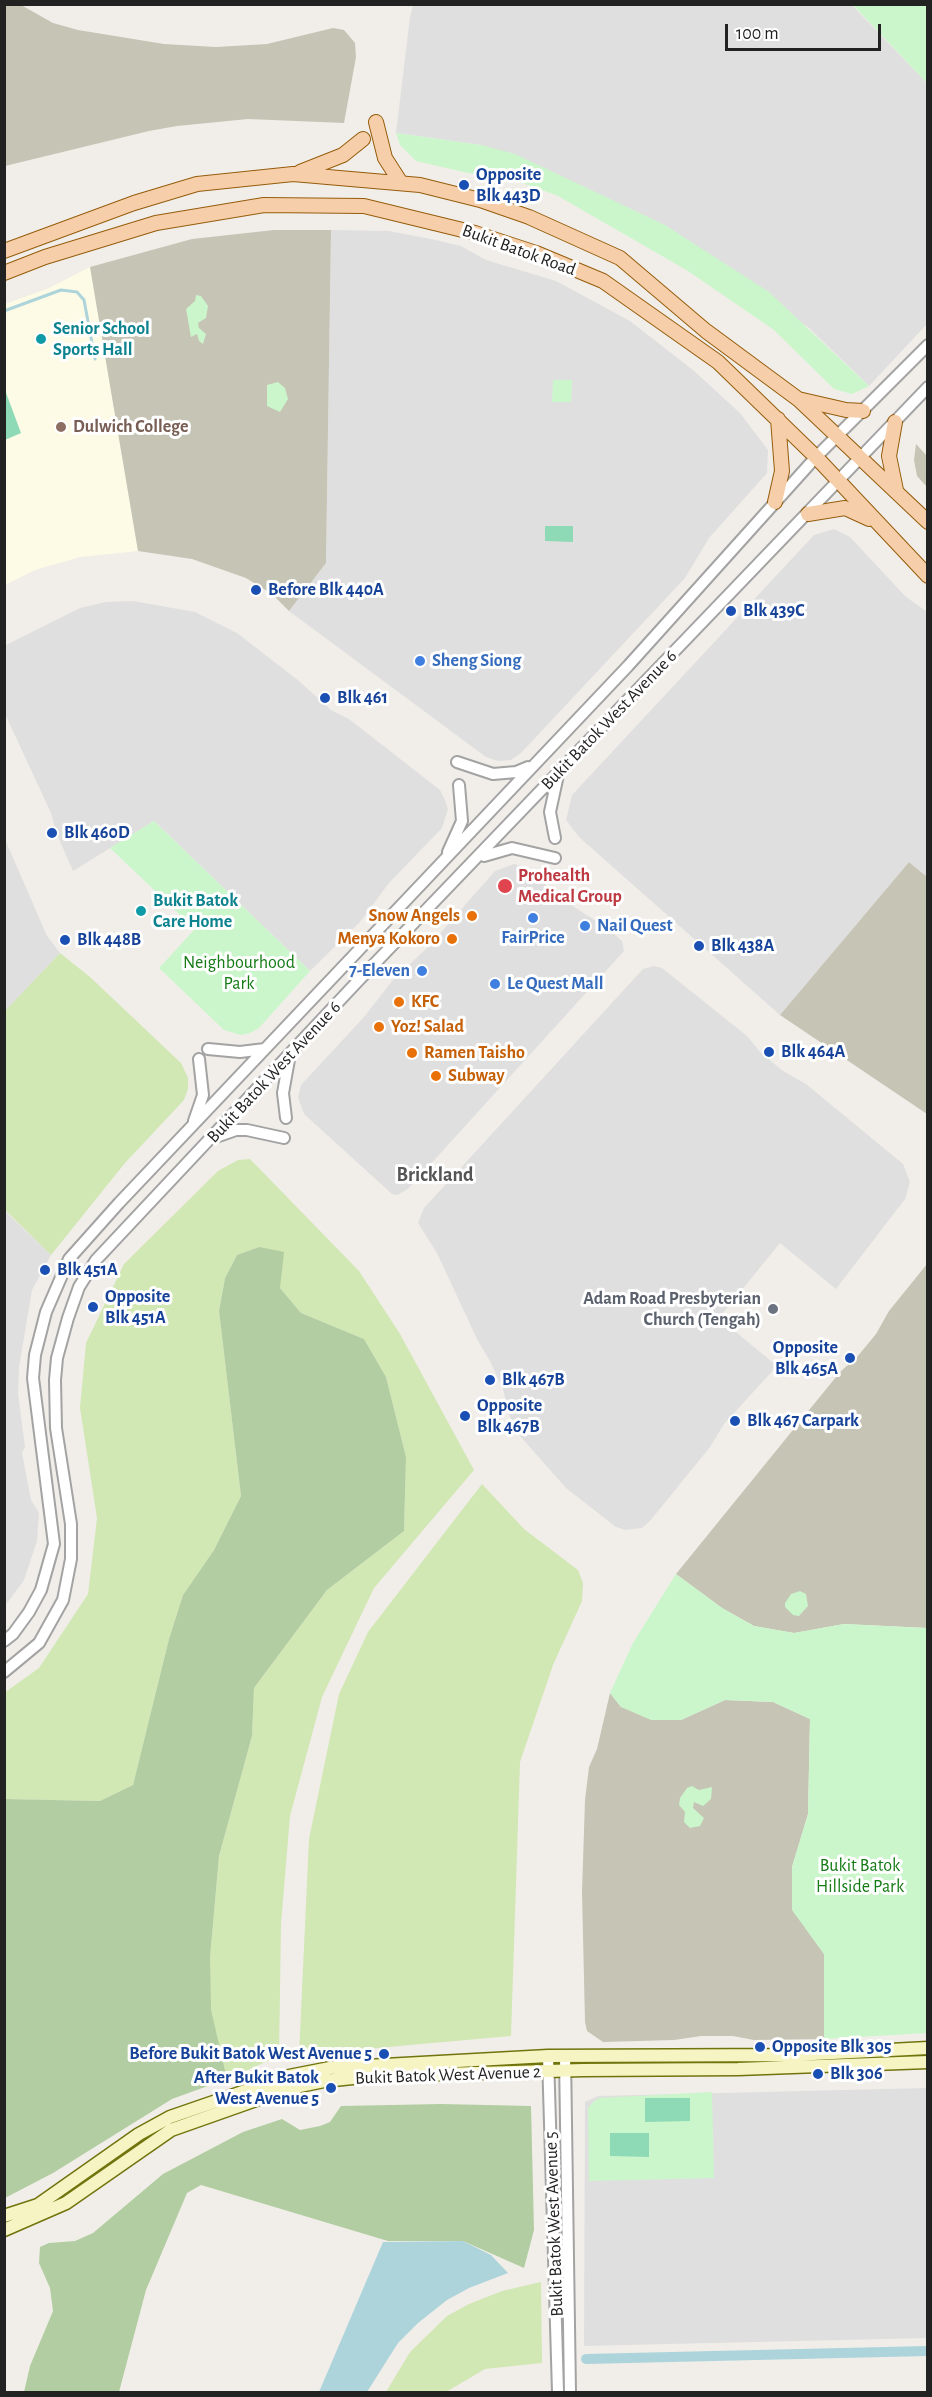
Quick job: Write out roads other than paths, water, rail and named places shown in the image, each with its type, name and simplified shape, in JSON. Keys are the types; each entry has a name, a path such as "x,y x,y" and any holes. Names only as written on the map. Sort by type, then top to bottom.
{"main road":[{"path":"376,122 385,158 401,183"},
{"path":"292,174 328,163 343,155 363,139"},
{"name":"Bukit Batok Road","path":"4,251 134,203 196,184 292,174 401,183 480,200 529,217 620,258 706,331 798,399 927,522"},
{"name":"Bukit Batok Road","path":"4,273 45,257 156,223 264,204 364,206 476,233 536,253 603,281 718,362 816,457 927,576"},
{"path":"798,399 846,410 863,411"},
{"path":"775,502 782,471 778,420"},
{"path":"895,422 889,456 896,490"},
{"path":"808,514 845,508 879,524"},
{"name":"Bukit Batok West Avenue 2","path":"4,2216 38,2205 139,2134 170,2117 289,2076 357,2066 548,2056 794,2055 927,2048"},
{"name":"Bukit Batok West Avenue 2","path":"4,2230 66,2203 171,2130 290,2088 372,2076 566,2070 738,2069 927,2062"}],"street":[{"name":"Bukit Batok West Avenue 6","path":"4,1641 13,1634 37,1597 54,1544 53,1518 33,1378 35,1355 49,1302 69,1259 628,666 816,457 927,345"},
{"name":"Bukit Batok West Avenue 6","path":"4,1672 28,1654 49,1628 63,1600 71,1559 69,1506 56,1428 57,1358 79,1287 96,1260 927,387"},
{"path":"457,762 486,772 502,774 516,772 536,763"},
{"path":"555,838 550,812 559,772"},
{"path":"443,863 462,821 459,785"},
{"path":"478,858 512,848 555,858"},
{"path":"208,1048 240,1052 265,1049"},
{"path":"286,1118 283,1093 290,1054"},
{"path":"191,1127 202,1095 199,1059"},
{"path":"210,1140 236,1130 260,1131 284,1138"},
{"name":"Bukit Batok West Avenue 5","path":"548,2056 558,2392"},
{"name":"Bukit Batok West Avenue 5","path":"565,2056 570,2392"}],"water":[{"path":"463,2241 491,2255 508,2273 469,2288 447,2300 418,2323 398,2343 367,2392 319,2392 383,2242"}],"waterway":[{"path":"4,311 61,290 77,292 84,300 95,359"},
{"path":"586,2359 928,2351"}],"place":[{"name":"Opposite Blk 443D","path":"464,185"},
{"name":"Senior School Sports Hall","path":"41,339"},
{"name":"Dulwich College","path":"61,427"},
{"name":"Before Blk 440A","path":"256,590"},
{"name":"Blk 439C","path":"731,611"},
{"name":"Sheng Siong","path":"420,661"},
{"name":"Blk 461","path":"325,698"},
{"name":"Blk 460D","path":"52,833"},
{"name":"Prohealth Medical Group","path":"505,886"},
{"name":"Bukit Batok Care Home","path":"141,911"},
{"name":"Snow Angels","path":"472,916"},
{"name":"FairPrice","path":"533,918"},
{"name":"Nail Quest","path":"585,926"},
{"name":"Menya Kokoro","path":"452,939"},
{"name":"Blk 448B","path":"65,940"},
{"name":"Blk 438A","path":"699,946"},
{"name":"7-Eleven","path":"422,971"},
{"name":"Le Quest Mall","path":"495,984"},
{"name":"KFC","path":"399,1002"},
{"name":"Yoz! Salad","path":"379,1027"},
{"name":"Blk 464A","path":"769,1052"},
{"name":"Ramen Taisho","path":"412,1053"},
{"name":"Subway","path":"436,1076"},
{"name":"Blk 451A","path":"45,1270"},
{"name":"Opposite Blk 451A","path":"93,1307"},
{"name":"Adam Road Presbyterian Church (Tengah)","path":"773,1309"},
{"name":"Opposite Blk 465A","path":"850,1358"},
{"name":"Blk 467B","path":"490,1380"},
{"name":"Opposite Blk 467B","path":"465,1416"},
{"name":"Blk 467 Carpark","path":"735,1421"},
{"name":"Opposite Blk 305","path":"760,2047"},
{"name":"Before Bukit Batok West Avenue 5","path":"384,2054"},
{"name":"Blk 306","path":"818,2074"},
{"name":"After Bukit Batok West Avenue 5","path":"331,2088"}],"district":[{"name":"Brickland","path":"435,1175"}],"park label":[{"name":"Neighbourhood Park","path":"239,973"},
{"name":"Bukit Batok Hillside Park","path":"860,1876"}]}
